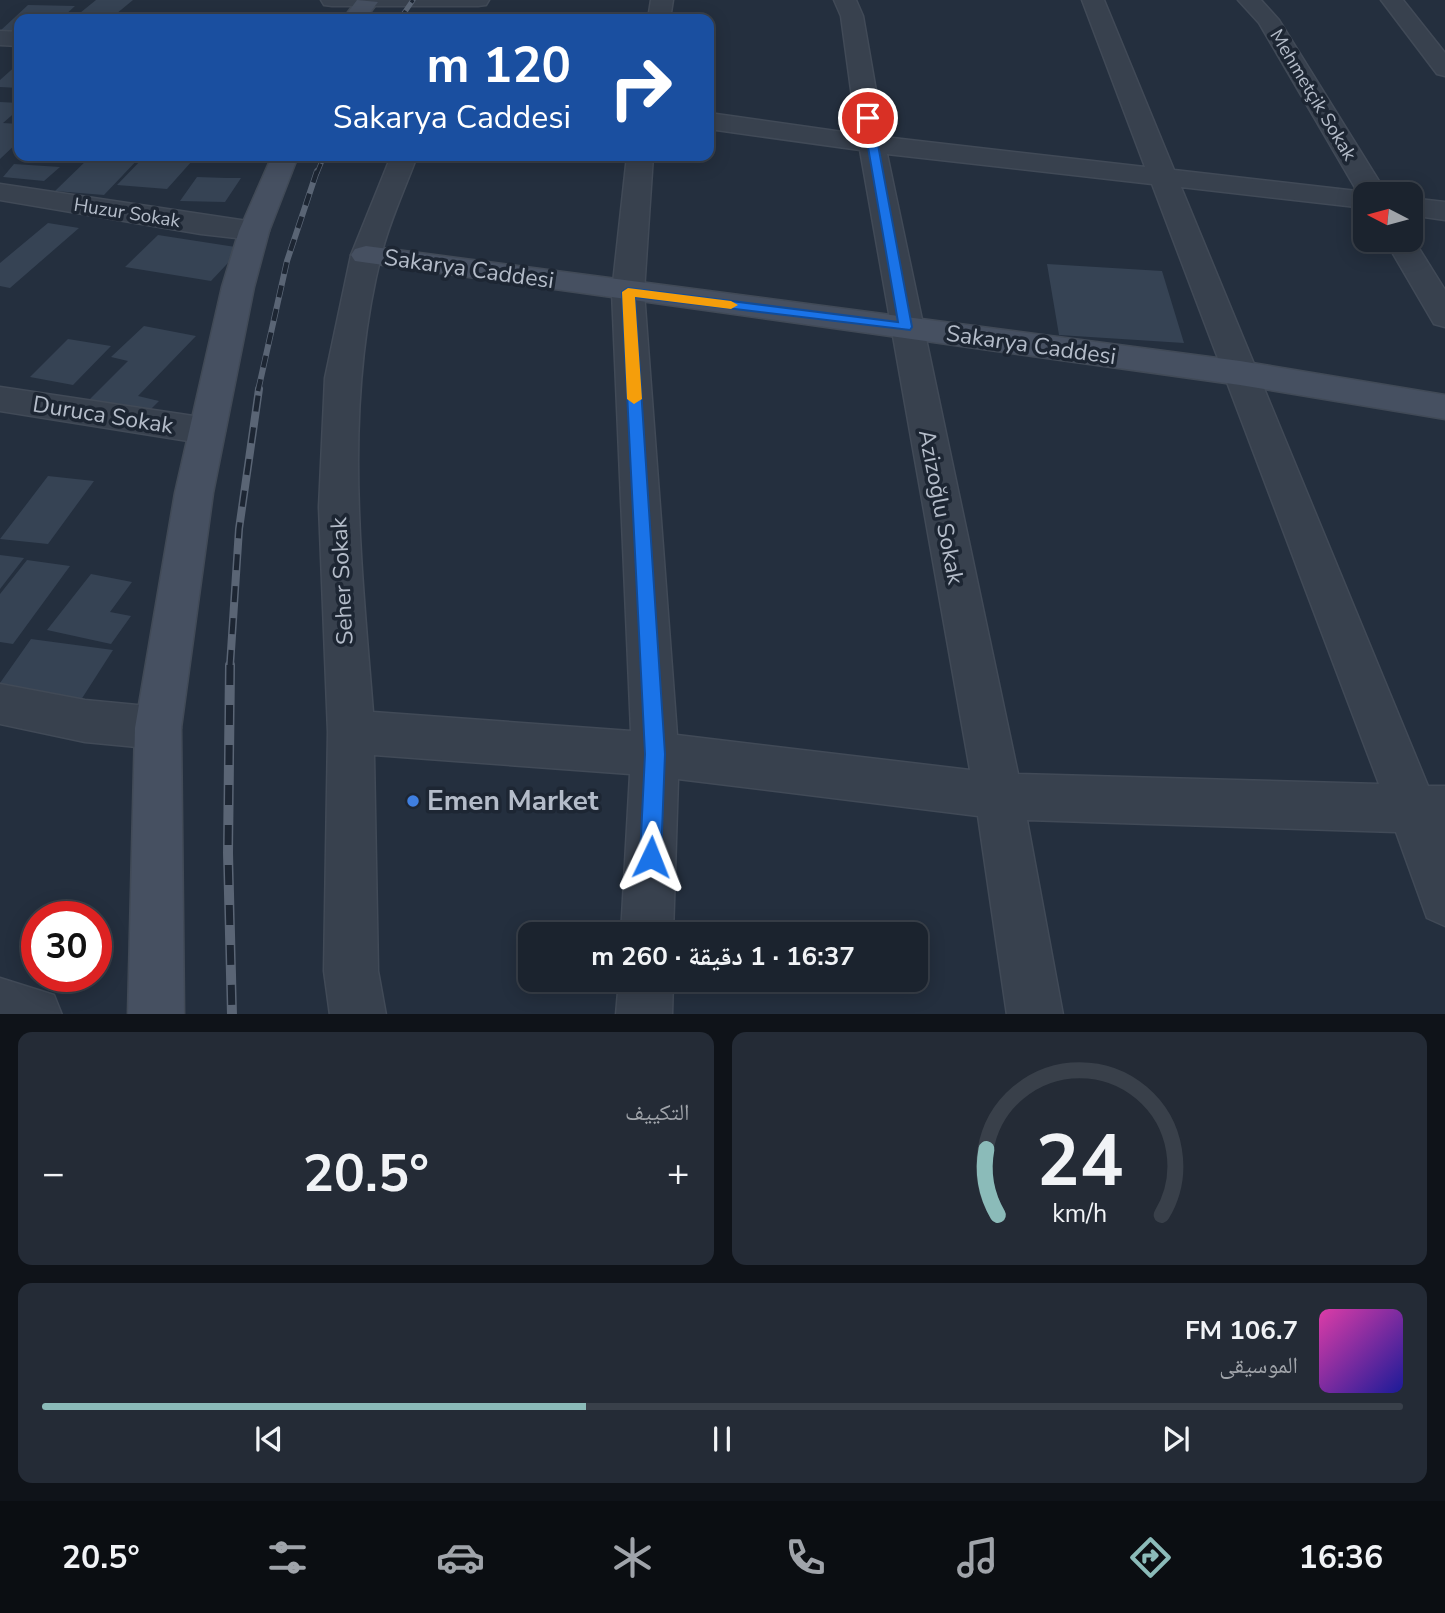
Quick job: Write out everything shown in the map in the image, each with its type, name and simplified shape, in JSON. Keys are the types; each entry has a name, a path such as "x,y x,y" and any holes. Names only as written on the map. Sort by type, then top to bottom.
{"street":[{"path":"332,0 361,10 478,0"},
{"name":"Azizoğlu Sokak","path":"845,0 852,16 905,327 999,796 1035,1014"},
{"path":"1093,0 1240,373 1429,809 1445,900"},
{"name":"Mehmetçik Sokak","path":"1249,0 1268,20 1366,182"},
{"path":"1392,0 1445,69"},
{"path":"714,122 872,144 1353,199"},
{"path":"156,1014 158,728 194,494 238,287 254,231 283,161"},
{"name":"Seher Sokak","path":"358,1014 351,971 351,732 338,494 342,378 366,255 402,161"},
{"path":"640,161 628,292 655,754 648,922"},
{"name":"Huzur Sokak","path":"3,195 254,231"},
{"path":"1423,208 1445,211"},
{"path":"1407,252 1445,317"},
{"name":"Sakarya Caddesi","path":"366,255 1240,373 1445,407"},
{"name":"Duruca Sokak","path":"0,399 207,431"},
{"path":"0,704 85,721 158,728"},
{"path":"351,732 655,754 999,796 1429,809"},
{"path":"644,1014 645,992"},
{"path":"0,1006 34,1014"}],"building":[{"path":"96,0 133,0 116,14 79,14"},
{"path":"28,5 75,6 66,14 18,14"},
{"path":"14,18 14,31 0,31"},
{"path":"14,67 14,88 0,87 0,80"},
{"path":"0,102 14,103 14,113 3,123 14,124 14,146 0,159"},
{"path":"86,161 136,161 104,195 55,191"},
{"path":"140,161 192,161 167,189 117,185"},
{"path":"14,164 60,167 44,181 3,177"},
{"path":"197,177 241,178 225,202 180,201"},
{"path":"48,223 79,228 10,288 0,286 0,263"},
{"path":"158,235 242,248 211,281 125,267"},
{"path":"1047,264 1162,271 1184,343 1059,335"},
{"path":"144,326 196,336 138,396 159,401 142,418 84,405 128,361 111,357"},
{"path":"68,339 111,346 73,385 30,377"},
{"path":"48,476 94,481 48,544 0,539"},
{"path":"0,555 24,558 0,589"},
{"path":"27,560 70,566 13,644 0,642 0,594"},
{"path":"91,574 132,582 110,612 131,616 111,644 47,630"},
{"path":"31,639 113,650 79,703 0,692 0,683"}],"railway":[{"path":"403,14 413,0"},
{"path":"317,173 322,161"},
{"path":"258,391 287,261 317,171"},
{"path":"230,666 239,529 259,389"},
{"path":"230,665 228,853 232,1014"}],"slow traffic":[{"path":"634,399 628,292 731,305"}],"place":[{"name":"Emen Market","path":"413,801"}],"route":[{"path":"651,857 655,754 628,292 905,327 868,118"}]}
